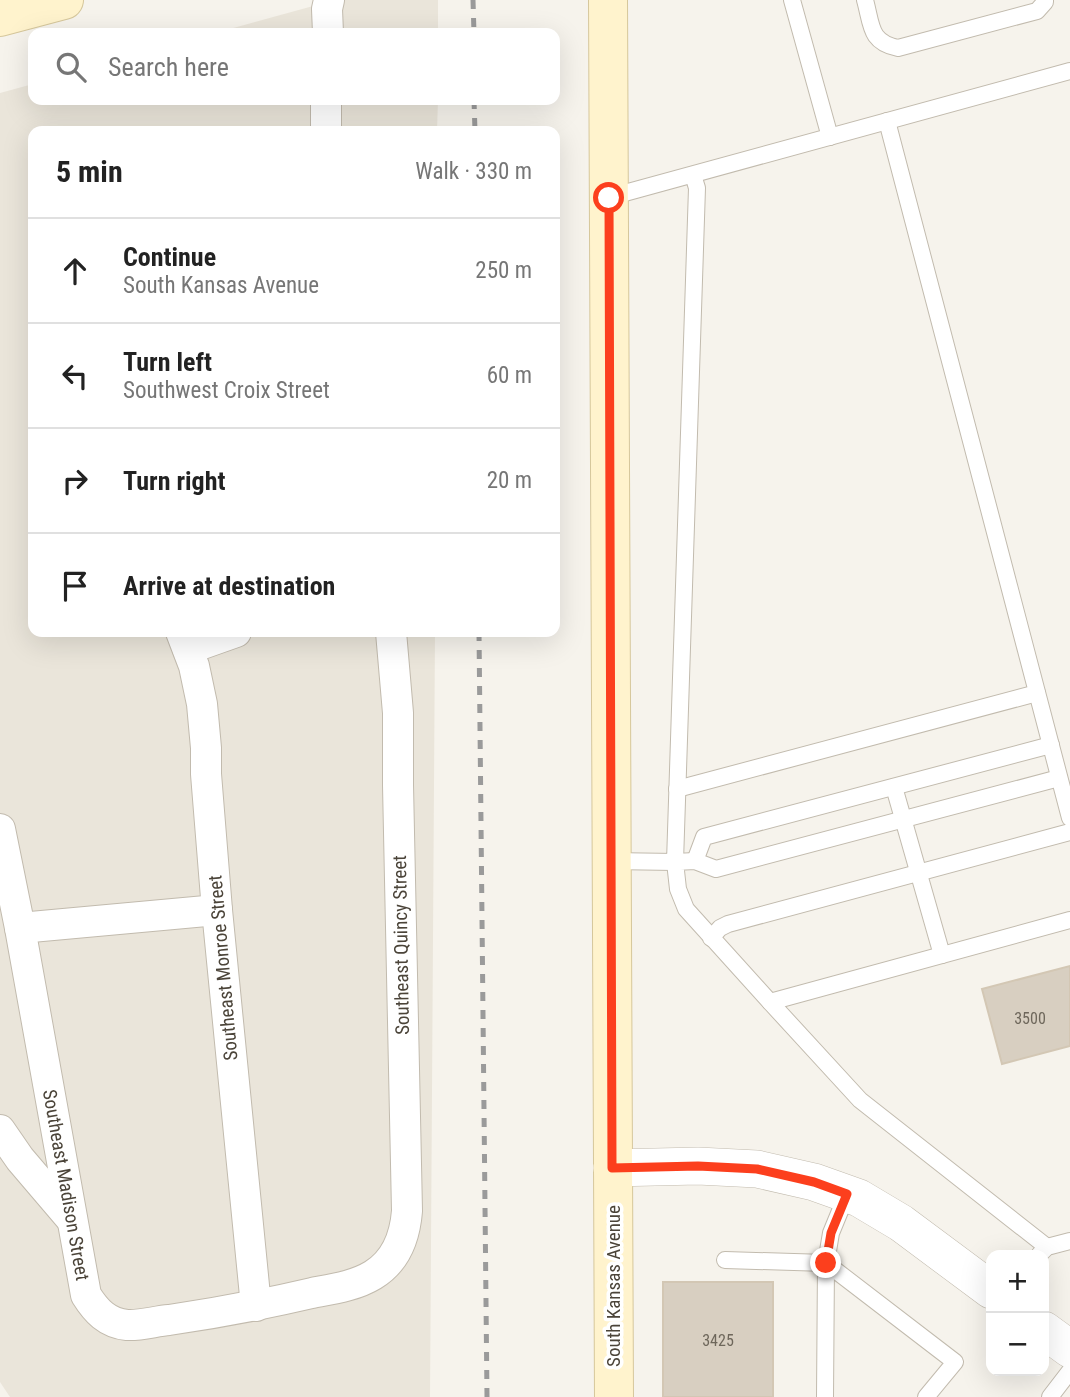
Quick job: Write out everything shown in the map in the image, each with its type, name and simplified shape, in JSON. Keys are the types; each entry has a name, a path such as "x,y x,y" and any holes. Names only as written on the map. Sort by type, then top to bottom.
{"main road":[{"path":"0,17 64,0"},
{"name":"South Kansas Avenue","path":"608,0 614,1397"}],"street":[{"path":"326,126 327,105"},
{"path":"184,640 204,637"},
{"name":"Southeast Quincy Street","path":"391,637 398,713 407,1211 402,1240 393,1255"},
{"name":"Southeast Monroe Street","path":"184,640 202,704 217,910 256,1306"},
{"name":"Southeast Madison Street","path":"0,829 86,1295 95,1311 110,1321 128,1325 256,1306 356,1283 374,1274 393,1255"},
{"path":"20,928 217,910"},
{"path":"0,1130 20,1159 72,1221"},
{"path":"612,1168 698,1166 757,1169 814,1182 859,1198 918,1235 986,1286"},
{"path":"1049,1334 1070,1349"}],"lane":[{"path":"792,0 830,137"},
{"path":"865,0 875,37 885,46 898,48 1037,12 1045,0"},
{"path":"609,198 1070,71"},
{"path":"887,121 1070,818"},
{"path":"693,175 697,188 675,862 678,889 686,909 711,938 860,1100 1042,1250"},
{"path":"677,789 1037,693"},
{"path":"695,861 704,836 1051,745"},
{"path":"611,861 695,861 716,869 1059,778"},
{"path":"894,786 942,955"},
{"path":"711,938 728,924 1070,832"},
{"path":"770,1002 1070,920"},
{"path":"825,1397 826,1263 831,1233 847,1194"},
{"path":"1046,1250 1070,1241"},
{"path":"725,1260 826,1263 955,1362 926,1397"},
{"path":"1051,1397 1070,1371"}],"shaded area":[{"path":"335,0 438,0 438,28 233,28"},
{"path":"28,85 28,105 438,105 437,126 28,126 28,637 435,637 430,1397 10,1397 0,1382 0,93"}],"building":[{"path":"1070,966 1070,1046 1002,1064 982,989"},
{"path":"663,1282 773,1282 773,1397 663,1397"}],"railway":[{"path":"473,0 474,28"},
{"path":"474,105 475,126"},
{"path":"479,637 487,1397"}],"route":[{"path":"609,198 612,1168 698,1166 757,1169 814,1182 847,1194 831,1233 826,1263"}]}
